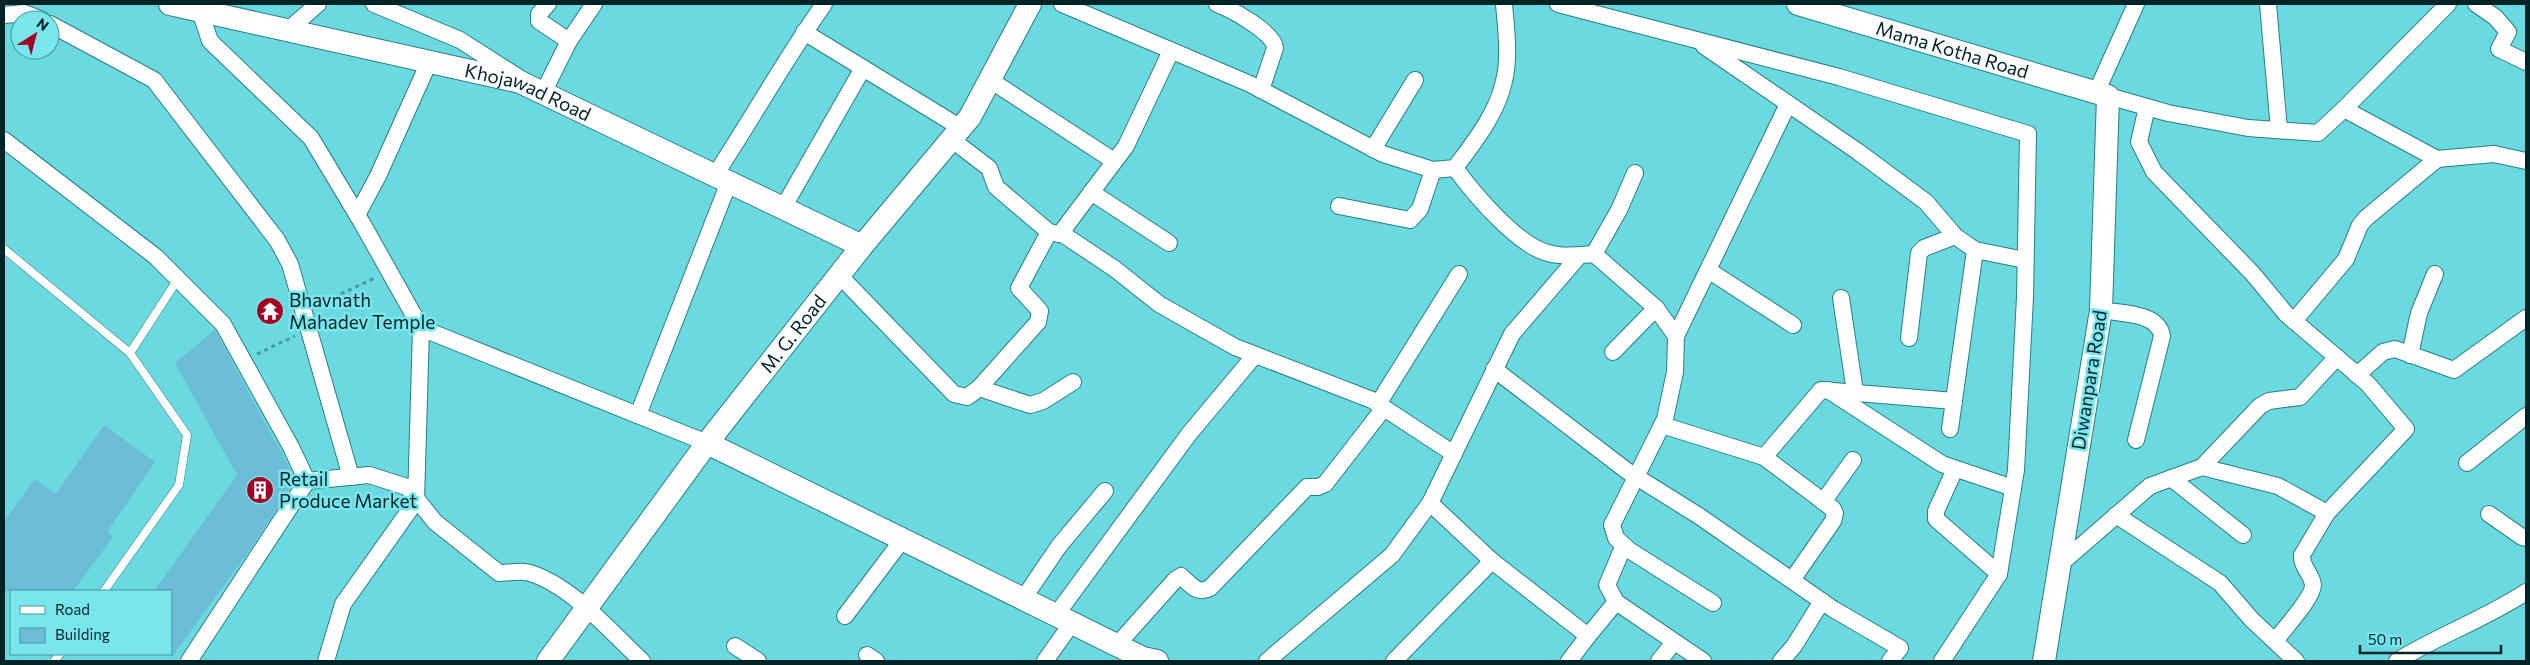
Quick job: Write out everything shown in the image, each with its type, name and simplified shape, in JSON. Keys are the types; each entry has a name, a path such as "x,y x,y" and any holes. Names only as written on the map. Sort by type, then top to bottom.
{"street":[{"name":"Khojawad Road","path":"170,4 520,82 862,246"},
{"path":"288,30 318,4"},
{"path":"374,4 460,40 543,93 569,41 594,4"},
{"path":"548,4 539,14 539,21 569,41"},
{"path":"638,415 722,179 763,102 804,32 824,4"},
{"name":"M. G. Road","path":"548,661 707,443 839,274 970,117 1030,4"},
{"path":"1062,4 1261,90 1373,149 1433,170 1455,168 1487,124 1504,81 1507,30 1504,4"},
{"path":"1217,4 1270,36 1275,43 1261,90"},
{"path":"1558,4 1839,77 2028,134 2016,470 1999,574 1942,661"},
{"path":"2136,4 2102,94 2147,107 2248,128 2318,133 2448,4"},
{"path":"2268,4 2279,130"},
{"path":"2480,5 2495,17 2508,32 2500,49 2526,62"},
{"name":"Mama Kotha Road","path":"1811,6 2102,94"},
{"path":"200,11 210,41 312,138 421,328 416,501 343,604 326,661"},
{"path":"60,29 154,80 285,252 304,311 350,477"},
{"path":"804,32 863,68 956,133 989,168 996,187 1055,233 1115,269 1159,304 1235,347 1381,406 1454,454"},
{"path":"1694,39 1926,202 1955,236 1975,250 2025,260"},
{"path":"839,274 954,394 967,397 979,388 1038,322 1040,311 1019,288 1055,233 1091,192 1128,141 1171,51"},
{"path":"357,215 378,176 430,62"},
{"path":"783,208 863,68"},
{"path":"990,80 1114,161"},
{"path":"1373,149 1415,80"},
{"name":"Diwanpara Road","path":"2044,661 2101,310 2102,94"},
{"path":"1713,603 1624,545 1616,538 1612,525 1665,418 1676,372 1676,336 1788,104"},
{"path":"2147,107 2139,142 2154,172 2254,274 2294,321 2368,384 2406,429 2327,513 2302,555 2302,562 2313,582 2311,593 2275,641"},
{"path":"2344,109 2437,158 2494,154 2526,161"},
{"path":"4,140 156,257 223,324 291,447 307,481"},
{"path":"2294,321 2346,259 2360,225 2366,218 2437,158"},
{"path":"1455,168 1476,197 1527,243 1550,254 1586,255 1656,308 1676,336"},
{"path":"1339,206 1410,220 1420,209 1433,170"},
{"path":"1267,661 1392,555 1430,503 1512,334 1586,255 1619,210 1635,173"},
{"path":"1091,192 1169,243"},
{"path":"1909,338 1919,253 1924,248 1955,236"},
{"path":"1950,429 1975,250"},
{"path":"1708,270 1794,325"},
{"path":"1116,645 1175,580 1181,576 1196,590 1204,591 1210,588 1307,487 1318,487 1325,484 1381,406 1459,274"},
{"path":"2410,355 2421,308 2435,274"},
{"path":"1841,298 1855,392"},
{"path":"1612,352 1656,308"},
{"path":"2101,310 2148,319 2156,322 2160,328 2162,336 2136,440"},
{"path":"2357,375 2388,350 2395,349 2454,370 2526,318"},
{"path":"421,328 707,443 1116,645 1143,658 1157,661"},
{"path":"1045,661 1064,619 1189,434 1255,355"},
{"path":"2058,566 2150,486 2202,467 2260,406 2270,401 2300,397 2336,357"},
{"path":"1494,369 1635,476 1700,516 1822,601 1900,648 1890,661"},
{"path":"979,388 1030,405 1043,401 1073,382"},
{"path":"1826,389 1931,458 1955,469 2013,488"},
{"path":"1764,457 1817,392 1826,389 1954,401"},
{"path":"2467,463 2526,416"},
{"path":"1662,425 1764,457 1835,513 1833,521 1792,580"},
{"path":"1823,502 1853,460"},
{"path":"2202,467 2278,486 2327,513"},
{"path":"1955,469 1936,511 1936,519 1999,574"},
{"path":"307,481 369,475 407,487 416,501 435,522 499,573 529,572 548,581 587,607 642,661"},
{"path":"2172,478 2243,535"},
{"path":"189,661 307,481"},
{"path":"1023,599 1060,546 1105,491"},
{"path":"1430,503 1492,562 1588,636"},
{"path":"2489,514 2526,538"},
{"path":"2116,515 2220,583 2252,620 2296,661"},
{"path":"845,616 903,539"},
{"path":"1624,545 1607,585 1616,602 1703,661"},
{"path":"1394,661 1492,562"},
{"path":"2397,661 2427,643 2499,610 2526,592"},
{"path":"1790,658 1822,601"},
{"path":"1569,661 1616,602"},
{"path":"1659,661 1674,642"},
{"path":"734,646 758,661"}],"lane":[{"path":"4,249 130,352 187,435 179,485 105,590"},
{"path":"130,352 178,279"}],"path":[{"path":"304,311 389,272"},
{"path":"243,361 309,329"}],"building":[{"name":"Retail Produce Market","path":"215,330 296,480 249,551 171,658 172,590 155,590 237,475 175,363"},
{"path":"104,425 155,462 107,532 113,537 74,590 4,591 4,521 35,479 56,494"}],"place":[{"name":"Bhavnath Mahadev Temple","path":"270,311"},
{"name":"Retail Produce Market","path":"260,490"}]}
